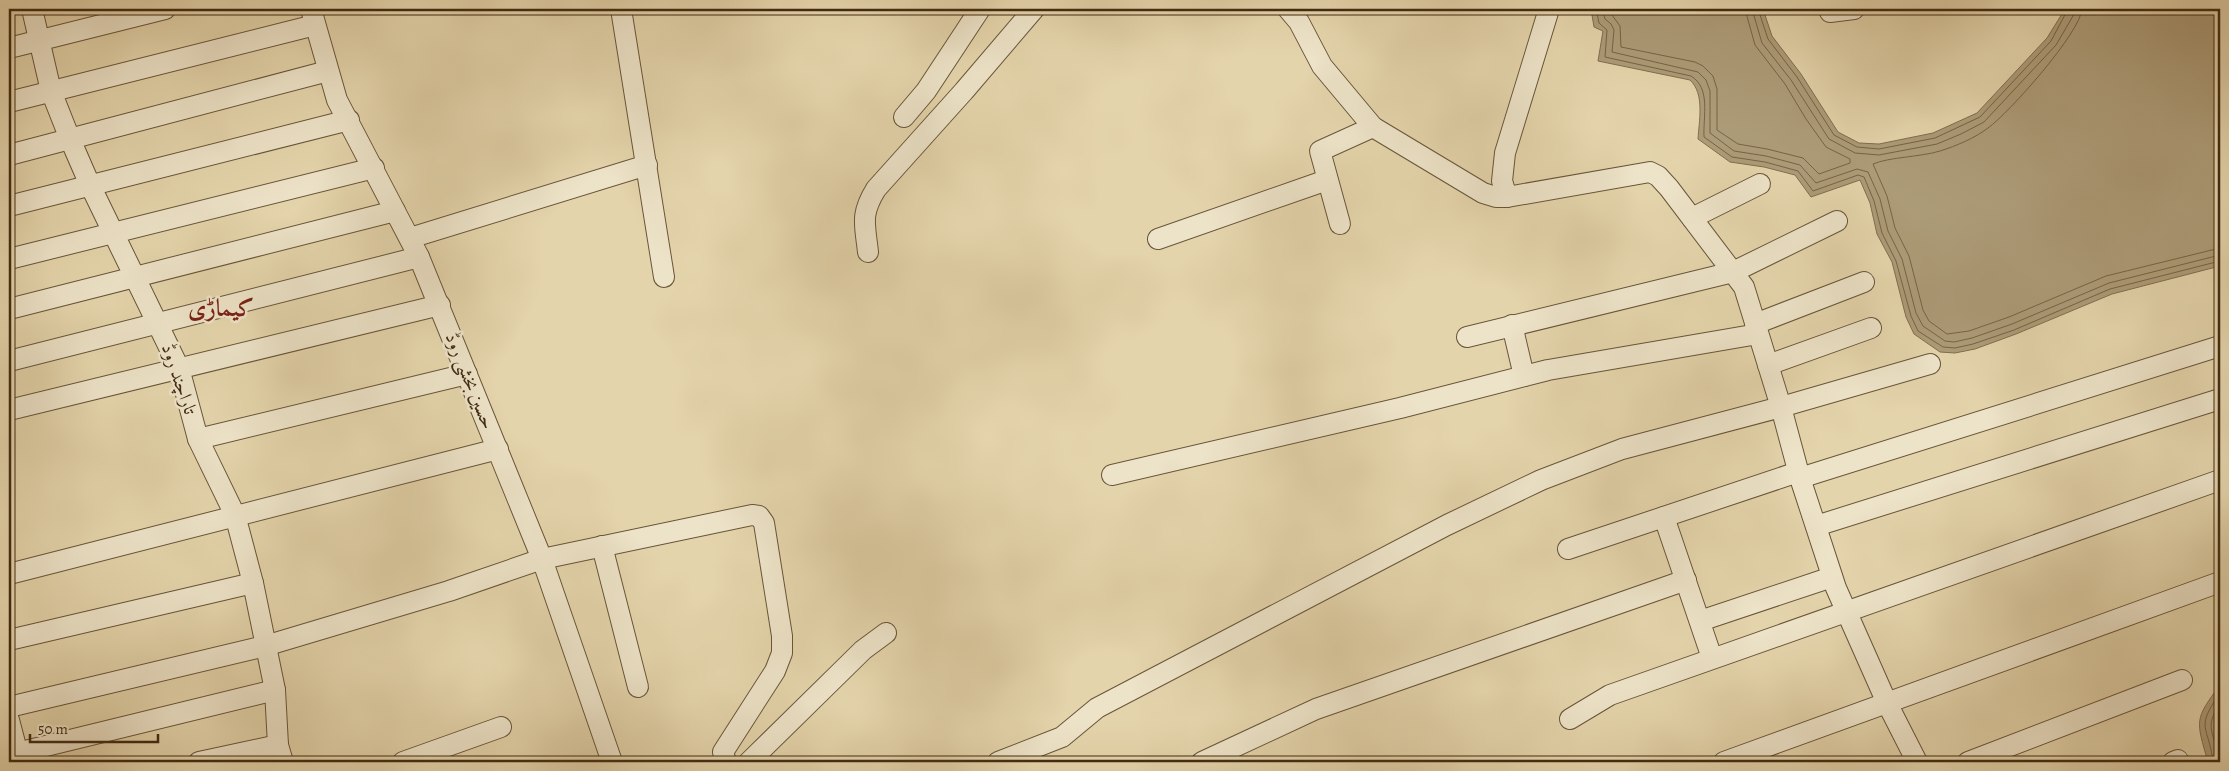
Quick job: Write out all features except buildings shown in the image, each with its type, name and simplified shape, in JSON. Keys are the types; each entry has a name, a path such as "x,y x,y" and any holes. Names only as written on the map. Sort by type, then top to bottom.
{"street":[{"name":"تاراچند روڈ","path":"32,9 51,91 70,139 90,185 179,368 198,439 236,515 253,583 275,690 281,754"},
{"path":"9,48 165,9"},
{"path":"622,9 664,276"},
{"path":"904,116 926,91 980,9"},
{"path":"868,252 863,215 867,203 876,189 1034,9"},
{"path":"1288,9 1299,22 1322,66 1373,127 1483,193 1507,198 1650,172 1658,176 1744,287 1781,407 1799,475 1832,577 1887,703 1918,762"},
{"path":"1507,198 1502,181 1505,152 1549,9"},
{"path":"1830,12 1854,9"},
{"path":"9,102 313,17"},
{"name":"حسین بخشی روڈ","path":"313,17 337,100 396,210 440,304 542,559 612,762"},
{"path":"9,155 328,72"},
{"path":"9,206 349,120"},
{"path":"1340,224 1320,151 1373,127"},
{"path":"410,238 647,165"},
{"path":"9,259 374,168"},
{"path":"1158,239 1327,180"},
{"path":"1692,218 1760,184"},
{"path":"9,309 396,210"},
{"path":"1468,336 1733,272 1837,222"},
{"path":"9,361 419,257"},
{"path":"1112,474 1400,408 1548,370 1757,329 1864,282"},
{"path":"9,410 440,304"},
{"path":"1512,325 1524,376"},
{"path":"1768,365 1871,328"},
{"path":"1568,549 1664,517 2220,346"},
{"path":"998,762 1062,738 1097,708 1404,547 1541,480 1622,449 1781,407 1930,364"},
{"path":"198,439 467,374"},
{"path":"1816,526 2220,399"},
{"path":"9,574 498,449"},
{"path":"1570,719 1610,695 2220,480"},
{"path":"9,707 266,646 440,593 542,559 752,514 759,516 764,523 782,636 782,653 775,671 723,752 726,762"},
{"path":"1664,517 1712,658"},
{"path":"602,546 638,687"},
{"path":"1700,621 1832,577"},
{"path":"1202,762 1325,706 1686,580"},
{"path":"1724,762 2220,582"},
{"path":"9,640 253,583"},
{"path":"750,762 863,650 886,633"},
{"path":"1968,762 2182,680"},
{"path":"9,720 19,757 275,690"},
{"path":"403,762 501,727"},
{"path":"199,762 281,754"}],"water":[{"path":"1581,9 1763,9 1772,36 1801,74 1838,132 1859,143 1879,144 1933,133 1977,113 2047,38 2065,9 2220,9 2220,266 2112,294 1975,349 1955,353 1940,352 1914,334 1906,317 1892,262 1877,234 1870,203 1860,180 1811,197 1795,175 1764,167 1730,162 1698,139 1699,100 1695,86 1690,80 1598,61 1603,31 1594,27 1592,15"},
{"path":"2220,685 2220,762 2208,762 2201,737 2200,721 2205,706"}],"district":[{"name":"کیماڑی","path":"221,308"}]}
